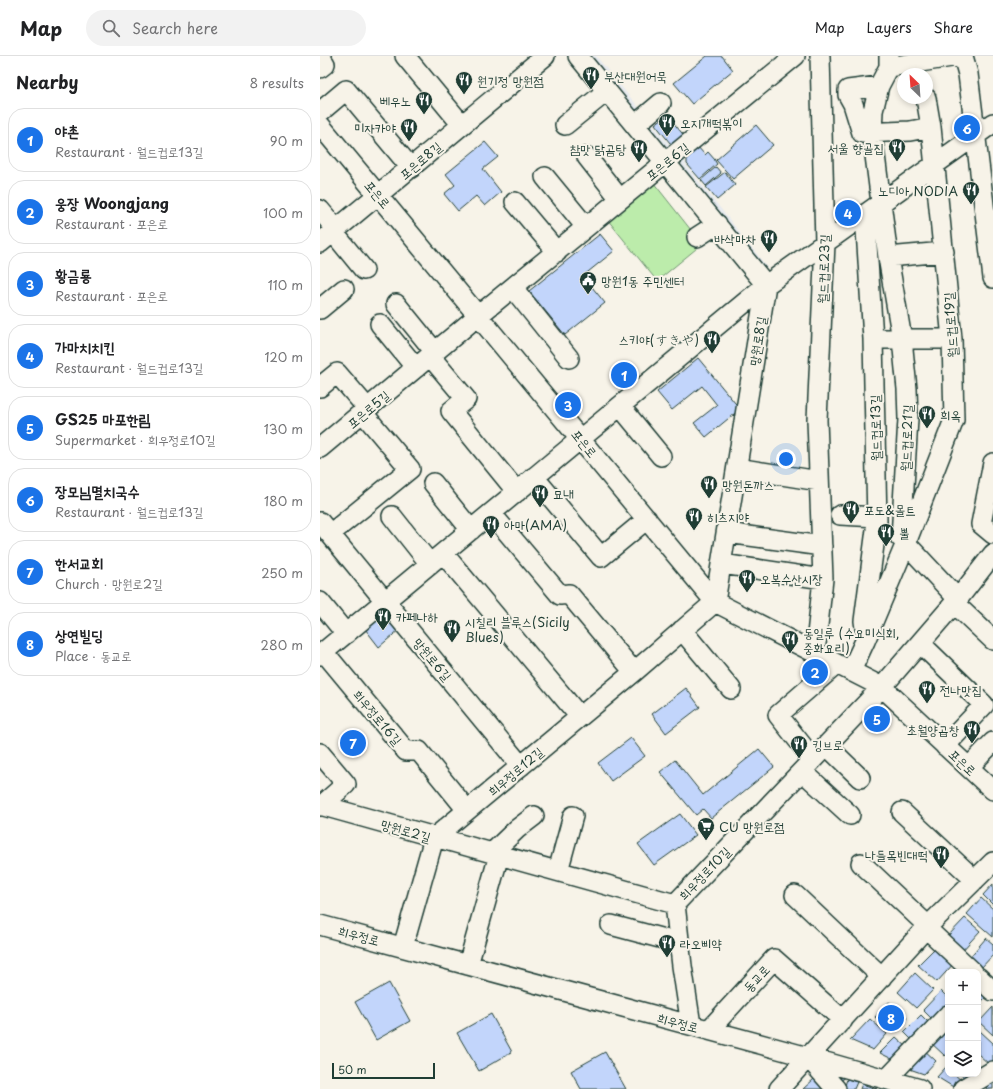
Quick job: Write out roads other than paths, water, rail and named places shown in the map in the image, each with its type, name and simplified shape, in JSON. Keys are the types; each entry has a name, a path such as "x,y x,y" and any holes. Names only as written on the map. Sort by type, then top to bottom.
{"street":[{"path":"405,56 462,125"},
{"name":"포은로8길","path":"330,235 545,56"},
{"path":"578,56 766,285"},
{"name":"월드컵로23길","path":"814,653 823,578 817,420 825,243 820,56"},
{"path":"921,64 958,56"},
{"path":"963,56 968,74 993,278"},
{"path":"320,57 325,64 320,68"},
{"name":"포은로6길","path":"479,315 557,252 788,58"},
{"name":"월드컵로21길","path":"903,541 908,419 907,389 902,339 888,257 872,132 873,111 879,86 889,62 921,64"},
{"path":"879,86 848,90 848,95 853,104 862,133 910,131 931,128"},
{"path":"320,112 346,90 411,168"},
{"path":"566,125 606,91"},
{"path":"635,125 661,103"},
{"name":"월드컵로19길","path":"844,667 865,641 903,541 954,420 952,338 931,128 927,104"},
{"path":"581,438 766,285 993,123"},
{"name":"포은로","path":"320,125 716,602 882,687 993,790"},
{"path":"587,157 620,199"},
{"path":"545,178 586,227"},
{"path":"515,202 557,252"},
{"path":"320,210 330,235 364,270"},
{"name":"월드컵로13길","path":"865,214 873,340 877,520 864,621 865,641"},
{"path":"697,237 717,224"},
{"path":"888,257 944,252"},
{"name":"망원로8길","path":"716,602 766,285"},
{"path":"320,309 344,288"},
{"path":"513,288 569,358"},
{"path":"396,304 466,399 452,411 517,492"},
{"name":"포은로5길","path":"320,448 479,315"},
{"path":"380,324 416,368"},
{"path":"873,340 952,338"},
{"name":"망원로6길","path":"320,387 337,373 410,469 325,528 521,766"},
{"path":"620,406 661,456"},
{"name":"희우정로16길","path":"467,810 419,751 406,752 322,654 581,438"},
{"path":"993,463 981,524 993,534"},
{"path":"737,468 819,481"},
{"path":"534,477 601,557 647,519"},
{"path":"433,483 472,530"},
{"path":"491,513 560,595 569,594 634,672"},
{"path":"840,515 877,520 892,529 993,640"},
{"path":"392,516 437,559 580,717"},
{"path":"727,533 822,546"},
{"name":"희우정로10길","path":"700,1028 680,943 675,904 882,687 992,559"},
{"path":"722,564 823,578"},
{"path":"320,602 346,634"},
{"name":"희우정로12길","path":"434,838 716,602"},
{"path":"682,630 731,689"},
{"path":"920,643 984,705 945,746"},
{"path":"844,667 778,715 808,765 850,815"},
{"path":"968,767 993,742"},
{"path":"826,746 860,778"},
{"path":"320,753 346,784 321,806"},
{"name":"망원로2길","path":"321,806 675,904"},
{"path":"779,1089 927,927 987,871 902,812"},
{"path":"468,965 495,854 517,829 534,816"},
{"path":"558,871 573,816"},
{"path":"403,947 434,838"},
{"path":"861,863 927,927 985,980"},
{"path":"795,895 882,977"},
{"name":"희우정로","path":"320,925 808,1057 920,1089"},
{"path":"611,925 680,943"},
{"name":"동교로","path":"700,1028 774,959 843,1020"},
{"path":"887,1080 945,1018"},
{"path":"808,1057 836,1089"},
{"path":"964,1089 993,1071"}],"place":[{"name":"부산대원어묵","path":"591,90"},
{"name":"원기정 망원점","path":"464,95"},
{"name":"베우노","path":"424,115"},
{"name":"장모님멸치국수","path":"967,128"},
{"name":"오지개떡볶이","path":"667,137"},
{"name":"미자카야","path":"409,142"},
{"name":"서울 향골집","path":"897,162"},
{"name":"참맛 닭곰탕","path":"639,163"},
{"name":"노디아 NODIA","path":"971,205"},
{"name":"가마치치킨","path":"848,213"},
{"name":"바삭마차","path":"769,253"},
{"name":"망원1동 주민센터","path":"588,295"},
{"name":"스키야(すきや)","path":"712,354"},
{"name":"야촌","path":"624,375"},
{"name":"황금룡","path":"568,405"},
{"name":"희옥","path":"927,429"},
{"name":"망원돈까스","path":"709,499"},
{"name":"묘내","path":"540,508"},
{"name":"포도&몰트","path":"851,524"},
{"name":"히츠지야","path":"694,531"},
{"name":"아마(AMA)","path":"491,539"},
{"name":"뿔","path":"886,547"},
{"name":"오복수산시장","path":"747,593"},
{"name":"카페나하","path":"383,631"},
{"name":"시칠리 블루스(Sicily Blues)","path":"452,643"},
{"name":"동일루 (수요미식회, 중화요리)","path":"790,654"},
{"name":"웅장 Woongjang","path":"815,672"},
{"name":"전나맛집","path":"927,704"},
{"name":"GS25 마포한림","path":"877,719"},
{"name":"한서교회","path":"353,743"},
{"name":"초월양곱창","path":"972,744"},
{"name":"킹브로","path":"799,759"},
{"name":"CU 망원로점","path":"706,841"},
{"name":"나들목빈대떡","path":"941,869"},
{"name":"라오삐약","path":"667,958"},
{"name":"상연빌딩","path":"891,1018"}]}
